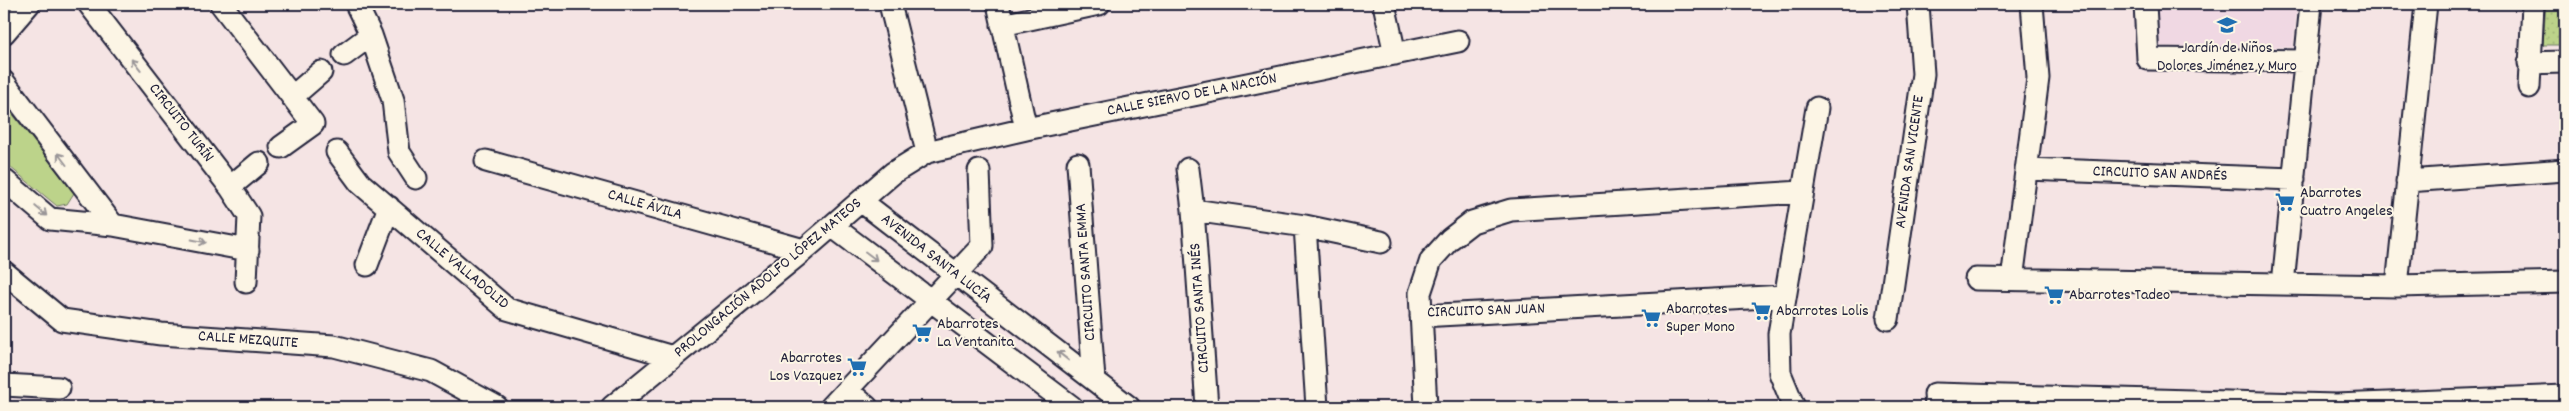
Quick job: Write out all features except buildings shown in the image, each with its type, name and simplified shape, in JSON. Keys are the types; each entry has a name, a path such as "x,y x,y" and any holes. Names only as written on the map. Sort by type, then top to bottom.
{"street":[{"path":"4,33 29,4"},
{"name":"CIRCUITO TURÍN","path":"89,4 230,187 249,216 246,282"},
{"path":"221,4 313,124 281,147"},
{"path":"356,4 371,35 393,100 399,152 416,178"},
{"path":"890,4 927,152"},
{"path":"998,4 1026,129"},
{"path":"1002,25 1099,4"},
{"path":"1384,4 1395,54"},
{"name":"AVENIDA SAN VICENTE","path":"1888,319 1923,74 1918,4"},
{"path":"2012,280 2038,78 2032,4"},
{"path":"2145,4 2148,59 2306,61"},
{"path":"2283,284 2311,4"},
{"path":"2396,286 2426,4"},
{"path":"2530,87 2529,63 2533,4"},
{"path":"344,55 371,35"},
{"name":"CALLE SIERVO DE LA NACIÓN","path":"927,152 1026,129 1458,41"},
{"path":"2529,63 2565,62"},
{"path":"292,97 321,72"},
{"path":"4,82 113,225"},
{"path":"1789,407 1780,373 1779,334 1817,108"},
{"name":"CALLE VALLADOLID","path":"337,152 360,182 507,309 673,357"},
{"name":"PROLONGACIÓN ADOLFO LÓPEZ MATEOS","path":"612,407 804,250 893,173 927,152"},
{"name":"CALLE ÁVILA","path":"486,161 804,250"},
{"path":"230,187 259,163"},
{"name":"CIRCUITO SANTA EMMA","path":"1078,164 1094,380"},
{"name":"CIRCUITO SANTA INÉS","path":"1188,169 1193,210 1207,407"},
{"name":"CIRCUITO SAN ANDRÉS","path":"2026,169 2294,179"},
{"path":"2407,181 2565,170"},
{"path":"831,407 982,246 979,171"},
{"path":"4,180 50,219 113,225 248,250"},
{"name":"CIRCUITO SAN JUAN","path":"1786,296 1421,316 1420,293 1431,260 1450,238 1472,222 1494,214 1511,210 1802,192"},
{"name":"AVENIDA SANTA LUCÍA","path":"861,202 1129,407"},
{"path":"367,265 389,207"},
{"path":"1193,210 1305,226 1381,242"},
{"path":"832,226 1072,407"},
{"path":"1305,226 1316,407"},
{"name":"CALLE MEZQUITE","path":"4,272 62,320 160,334 334,346 431,371 497,407"},
{"path":"1976,279 2396,286 2565,282"},
{"path":"1421,316 1426,407"},
{"path":"4,385 59,388"},
{"path":"847,390 867,407"},
{"path":"1936,401 2336,406 2472,403 2565,396"}],"shaded area":[{"name":"Jardín de Niños Dolores Jiménez y Muro","path":"2157,4 2297,4 2293,47 2160,46"}],"green space":[{"path":"2546,4 2565,4 2565,45 2543,45"},
{"path":"4,103 74,193 67,204 57,206 4,162"}],"place":[{"name":"Jardín de Niños Dolores Jiménez y Muro","path":"2227,25"},
{"name":"Abarrotes Cuatro Angeles","path":"2285,202"},
{"name":"Abarrotes Tadeo","path":"2054,295"},
{"name":"Abarrotes Lolis","path":"1761,311"},
{"name":"Abarrotes Super Mono","path":"1651,318"},
{"name":"Abarrotes La Ventanita","path":"922,333"},
{"name":"Abarrotes Los Vazquez","path":"857,367"}]}
